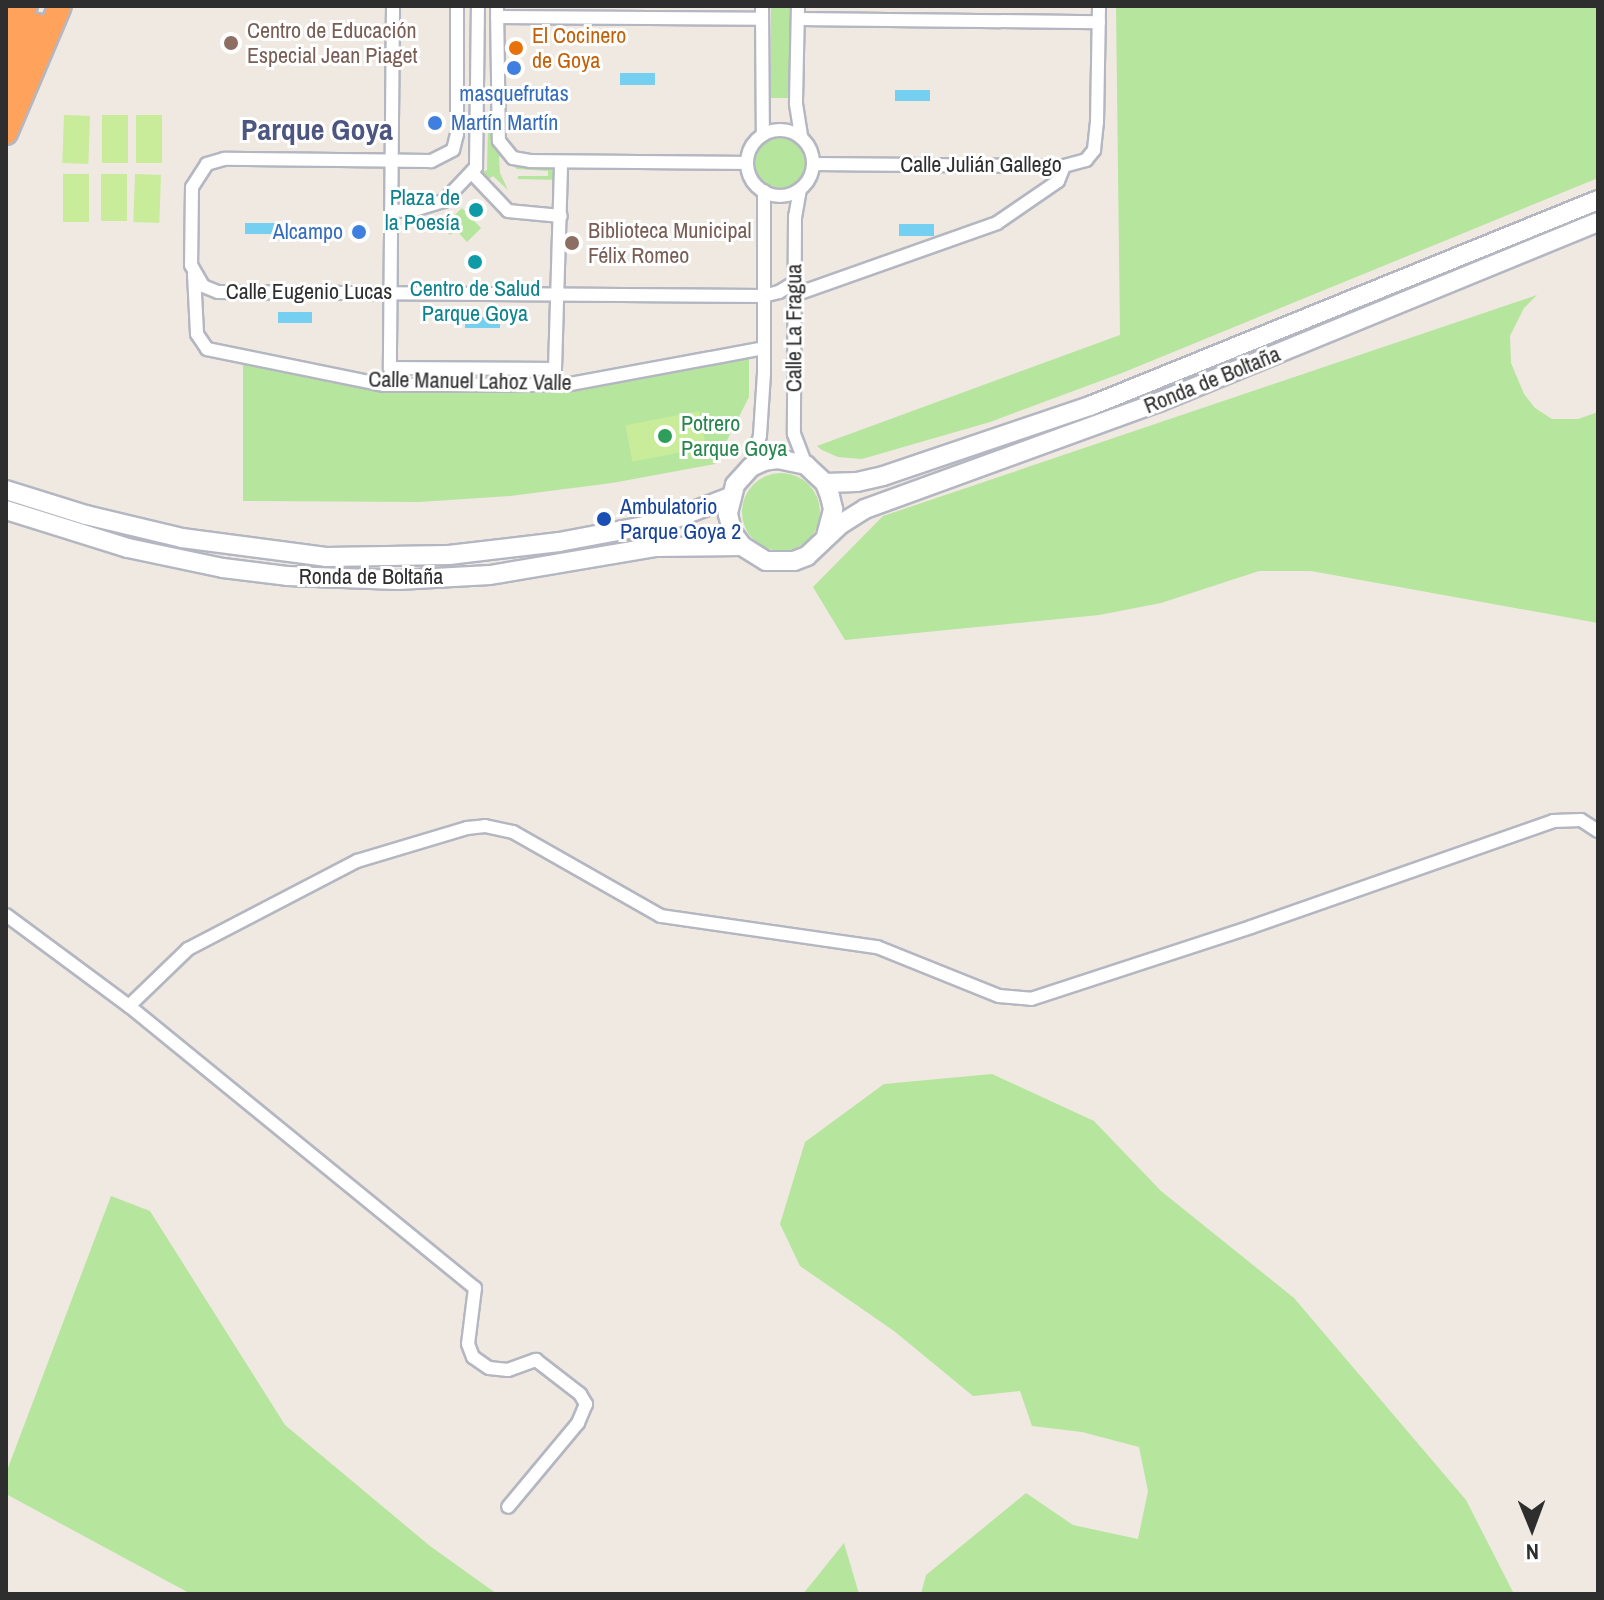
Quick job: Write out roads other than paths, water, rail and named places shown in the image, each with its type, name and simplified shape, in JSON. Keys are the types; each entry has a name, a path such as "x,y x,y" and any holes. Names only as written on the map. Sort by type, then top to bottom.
{"highway":[{"path":"6,12 9,6"},
{"path":"6,50 26,6"},
{"path":"6,89 46,6"},
{"path":"6,133 60,6"}],"main road":[{"name":"Ronda de Boltaña","path":"825,483 857,482 883,476 1090,406 1598,200"},
{"name":"Ronda de Boltaña","path":"6,510 85,536 172,558 287,576 398,580 490,575 655,547 742,546 753,555 780,563 807,556 826,536 856,514 891,499 984,469 1159,402 1598,222"},
{"path":"742,546 732,532 728,514 730,497 735,485 751,467 778,459 806,465 825,483 833,509 826,536"},
{"name":"Ronda de Boltaña","path":"6,490 86,515 182,538 326,557 449,555 559,542 666,522 730,497"}],"street":[{"path":"393,6 390,368 555,369 561,162"},
{"name":"Calle Eugenio Lucas","path":"457,6 457,134 453,150 431,161 224,159 207,164 192,187 194,274 203,286 218,292 763,296 794,289 997,223 1058,181 1064,166"},
{"path":"391,211 414,210 444,201 472,173 478,162 478,6"},
{"name":"Calle Julián Gallego","path":"813,164 1064,166 1086,160 1094,150 1099,6"},
{"path":"747,163 520,160 503,150 499,141 497,12 762,13 763,135"},
{"path":"801,137 796,104 798,12 1099,22"},
{"path":"784,130 801,137 809,147 813,164 808,180 800,189 781,196 764,191 753,181 747,163 752,146 763,135 784,130"},
{"path":"472,173 508,211 561,216"},
{"name":"Calle La Fragua","path":"800,189 796,208 794,289 794,434 806,465"},
{"name":"Calle La Fragua","path":"751,467 760,435 764,348 764,191"},
{"name":"Calle Manuel Lahoz Valle","path":"194,274 197,334 207,349 384,385 565,385 764,348"},
{"path":"129,1006 188,949 357,861 467,828 485,826 513,832 661,916 877,947 999,996 1031,999 1251,927 1553,821 1581,820 1598,831"},
{"path":"6,915 129,1006 475,1288 468,1344 473,1357 489,1368 508,1370 536,1360 580,1394 586,1404 578,1423 508,1507"}],"water":[{"path":"620,73 655,73 655,85 620,85"},
{"path":"895,90 930,90 930,101 895,101"},
{"path":"245,223 279,223 279,234 245,234"},
{"path":"899,224 934,224 934,236 899,236"},
{"path":"278,312 312,312 312,323 278,323"},
{"path":"465,317 500,317 500,328 465,328"}],"place":[{"name":"Centro de Educación Especial Jean Piaget","path":"231,43"},
{"name":"El Cocinero de Goya","path":"516,48"},
{"name":"masquefrutas","path":"514,68"},
{"name":"Martín Martín","path":"435,123"},
{"name":"Plaza de la Poesía","path":"476,210"},
{"name":"Alcampo","path":"359,232"},
{"name":"Biblioteca Municipal Félix Romeo","path":"572,243"},
{"name":"Centro de Salud Parque Goya","path":"475,262"},
{"name":"Potrero Parque Goya","path":"665,436"},
{"name":"Ambulatorio Parque Goya 2","path":"604,519"}],"district":[{"name":"Parque Goya","path":"317,129"}]}
